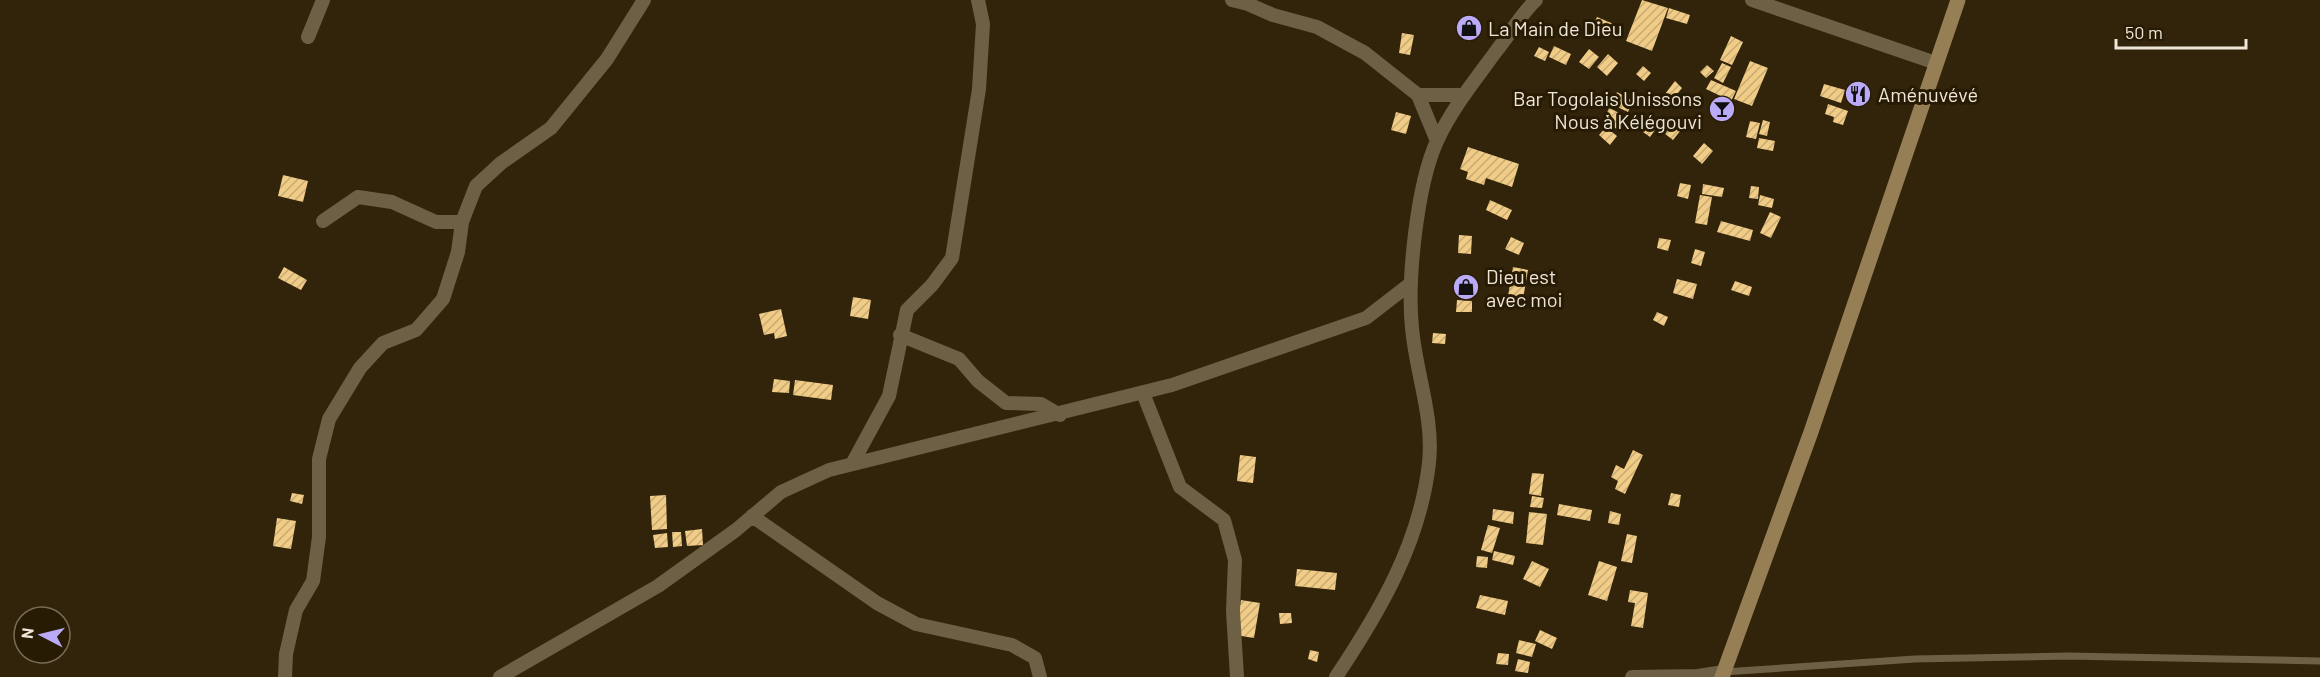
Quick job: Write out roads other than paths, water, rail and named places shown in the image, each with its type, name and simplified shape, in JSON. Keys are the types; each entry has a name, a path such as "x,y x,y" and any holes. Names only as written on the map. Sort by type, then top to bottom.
{"main road":[{"path":"1723,674 1811,432 1958,0"}],"street":[{"path":"308,37 323,0"},
{"path":"285,677 286,654 296,610 313,581 319,537 319,459 329,419 360,368 383,343 416,330 443,299 458,252 462,222 476,186 501,163 551,128 607,59 644,0"},
{"path":"852,464 889,396 907,310 932,285 952,258 978,89 983,24 978,0"},
{"path":"1232,0 1247,2 1273,15 1317,27 1365,53 1418,95 1437,141"},
{"path":"1336,677 1370,626 1400,569 1415,532 1423,502 1430,438 1412,328 1410,285 1423,184 1437,141 1464,95 1536,0"},
{"path":"1752,0 1936,63"},
{"path":"1418,95 1464,95"},
{"path":"323,221 358,197 392,202 436,222 462,222"},
{"path":"500,677 658,586 781,492 829,470 1143,393 1344,327 1366,318 1410,285"},
{"path":"900,335 959,358 978,381 1006,403 1041,404 1060,415"},
{"path":"1143,393 1180,487 1224,519 1235,560 1233,611 1237,677"},
{"path":"752,516 877,603 916,624 1012,645 1035,658 1040,677"},
{"path":"1632,677 1723,674"}],"lane":[{"path":"1723,674 1939,658 2068,656 2320,661"}],"place":[{"name":"La Main de Dieu","path":"1469,28"},
{"name":"Aménuvévé","path":"1858,94"},
{"name":"Bar Togolais Unissons Nous à Kélégouvi","path":"1722,109"},
{"name":"Dieu est avec moi","path":"1466,287"}]}
